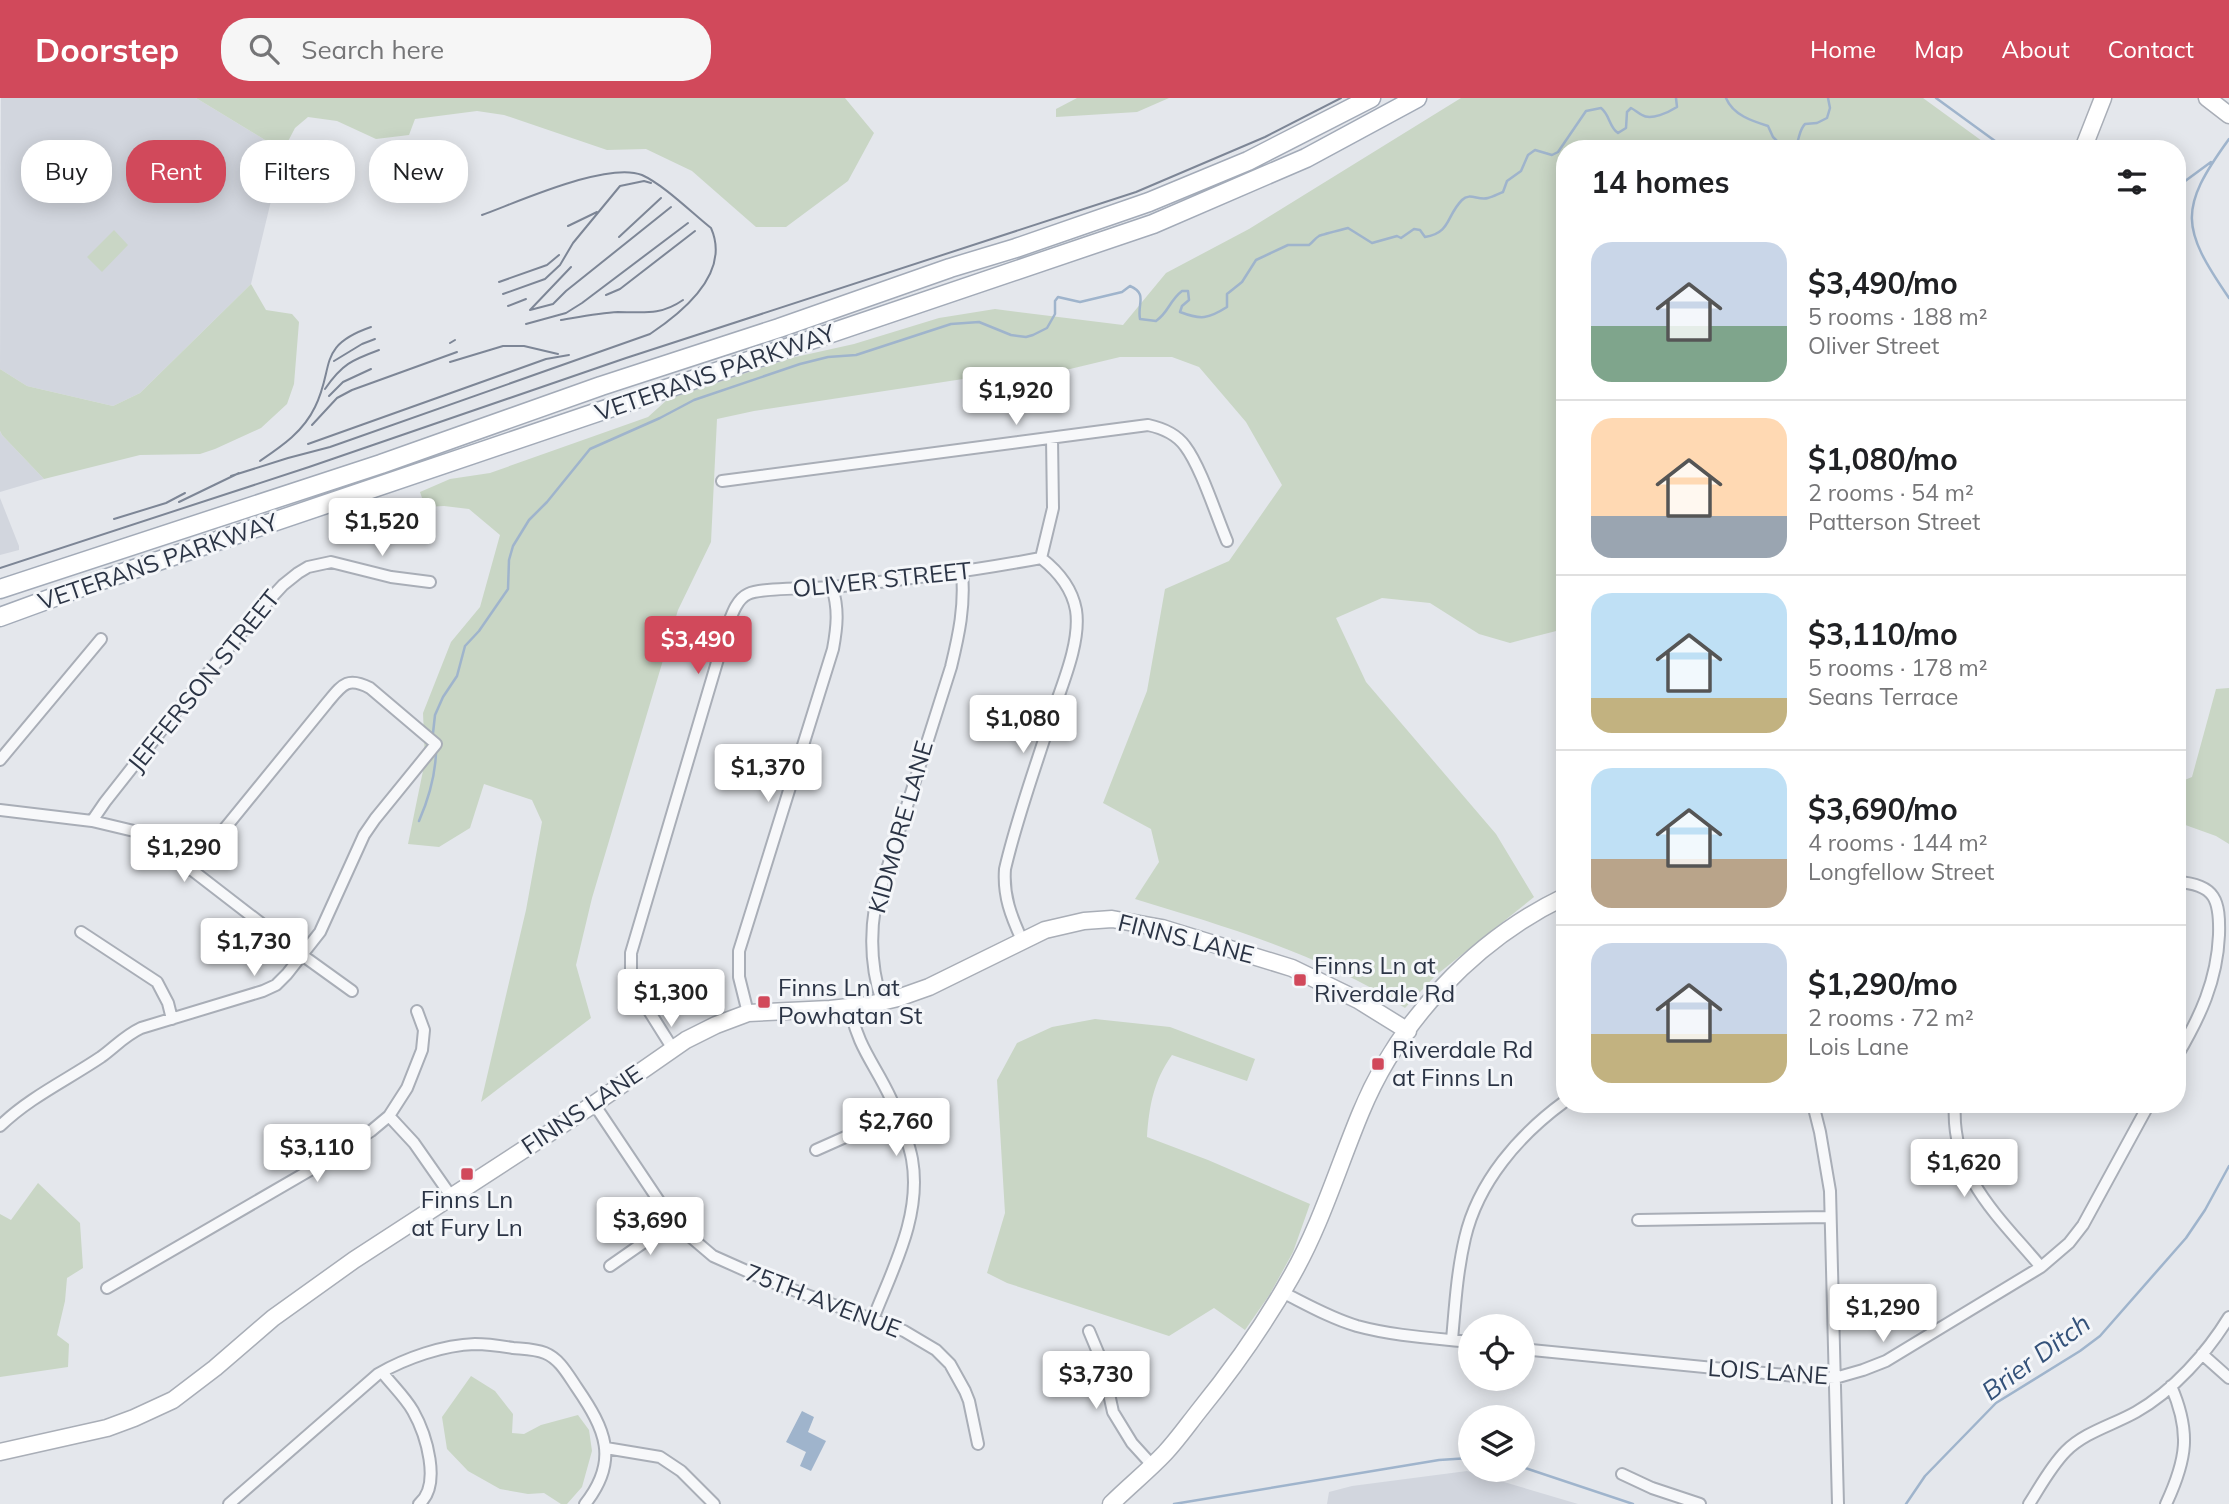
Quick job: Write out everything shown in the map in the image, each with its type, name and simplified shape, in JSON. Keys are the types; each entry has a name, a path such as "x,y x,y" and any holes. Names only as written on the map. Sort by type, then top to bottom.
{"main road":[{"name":"VETERANS PARKWAY","path":"0,589 381,464 601,386 1149,202 1248,161 1371,98"},
{"name":"VETERANS PARKWAY","path":"0,617 93,583 1153,224 1306,158 1417,98"}],"street":[{"path":"2087,140 2104,98"},
{"path":"2207,98 2229,116"},
{"path":"722,481 1142,424 1166,432 1179,440 1188,452 1227,541"},
{"path":"1022,940 1005,895 1005,869 1070,662 1077,622 1069,589 1059,573 1041,558 1053,508 1052,438"},
{"name":"OLIVER STREET","path":"673,1049 634,987 631,953 728,625 737,604 747,594 764,591 832,587 962,573 1041,558"},
{"name":"JEFFERSON STREET","path":"92,821 179,708 283,585 309,567 331,562 391,577 430,582"},
{"name":"KIDMORE LANE","path":"882,1002 876,979 873,919 878,895 957,641 964,604 962,573"},
{"path":"748,1013 740,977 739,951 833,649 837,603 832,587"},
{"path":"0,760 101,639"},
{"path":"0,1126 27,1103 100,1058 127,1035 276,985 328,919 364,835 436,744 370,688 349,681 334,694 191,870"},
{"path":"0,810 92,821 134,831 166,850 352,991"},
{"path":"2186,884 2199,886 2211,893 2220,916 2213,979 2203,1009 2186,1040"},
{"path":"1111,1504 1178,1438 1250,1344 1308,1243 1366,1100 1398,1044 1443,988 1484,947 1556,902"},
{"name":"FINNS LANE","path":"0,1452 107,1428 173,1400 273,1318 325,1280 594,1104 673,1049 702,1031 748,1013 882,1002 929,987 1022,940 1058,926 1084,921 1125,920 1155,926 1292,968 1339,990 1408,1031"},
{"path":"80,932 157,982 168,1003 172,1019"},
{"path":"850,1006 860,1043 897,1114 912,1162 913,1202 903,1244 873,1319"},
{"path":"107,1288 319,1165 371,1131 389,1115 407,1088 422,1050 425,1030 417,1011"},
{"name":"75TH AVENUE","path":"594,1104 673,1222 713,1256 734,1267 917,1337 936,1350 950,1364 969,1401 978,1444"},
{"path":"1452,1340 1465,1239 1479,1202 1502,1162 1517,1143 1556,1109"},
{"path":"1815,1113 1827,1172 1830,1217 1838,1504"},
{"path":"1956,1113 1959,1150 1970,1180 2041,1267"},
{"name":"LOIS LANE","path":"1535,1350 1718,1370 1835,1378 1863,1370 1904,1351 2041,1267 2069,1243 2083,1225 2144,1113"},
{"path":"816,1150 897,1114"},
{"path":"389,1115 414,1143 451,1196"},
{"path":"1638,1220 1830,1217"},
{"path":"610,1266 673,1222"},
{"path":"1282,1292 1321,1312 1356,1325 1385,1332 1458,1341"},
{"path":"2029,1504 2066,1451 2094,1432 2137,1411 2171,1386 2202,1354 2229,1317"},
{"path":"1089,1331 1101,1362 1113,1412 1132,1443 1152,1465"},
{"path":"229,1504 382,1372 425,1355 468,1345 546,1353 565,1369 592,1409 603,1433 606,1448 598,1486 585,1504"},
{"path":"2202,1354 2229,1378"},
{"path":"382,1372 413,1412 427,1449 431,1471 430,1488 419,1504"},
{"path":"2166,1504 2176,1483 2185,1452 2179,1404 2171,1386"},
{"path":"606,1448 660,1457 681,1471 714,1504"},
{"path":"1622,1474 1652,1488 1700,1504"}],"shaded area":[{"path":"1,98 196,98 265,140 240,140 240,203 270,203 251,284 140,393 113,406 27,386 0,369"},
{"path":"0,431 2,435 44,479 0,492"},
{"path":"0,498 19,550 0,555"},
{"path":"1458,1472 1458,1482 1504,1482 1578,1504 1327,1504 1329,1492 1352,1486"}],"green space":[{"path":"196,98 845,98 874,133 848,181 786,227 756,227 692,171 646,149 607,150 504,115 477,111 415,119 409,135 376,139 337,121 308,117 295,128 289,140 265,140"},
{"path":"1077,98 1169,98 1137,112 1056,117 1056,109"},
{"path":"1461,98 1923,98 1981,140 1556,140 1556,631 1510,643 1479,634 1430,603 1382,598 1336,618 1366,682 1496,834 1534,897 1435,976 1405,1008 1374,989 1274,944 1135,899 1159,862 1151,829 1103,803 1147,691 1165,589 1229,561 1282,485 1246,422 1199,367 1172,357 1120,357 1070,369 963,379 717,419 711,542 678,610 592,898 576,965 591,1018 481,1102 526,910 542,822 532,800 484,784 470,828 439,847 408,844 425,761 423,713 451,642 480,607 500,535 469,509 425,507 420,492 450,479 490,473 648,417 668,399 791,358 854,344 939,318 995,309 1123,325 1166,273 1249,229"},
{"path":"114,230 128,245 102,272 87,257"},
{"path":"251,284 266,310 292,314 299,322 294,384 287,404 261,428 200,454 140,455 44,479 2,435 0,369 27,386 113,406 140,393"},
{"path":"2229,688 2229,844 2216,836 2186,825 2186,779 2192,777 2216,689"},
{"path":"1095,1019 1170,1027 1255,1059 1247,1081 1172,1055 1154,1094 1147,1137 1310,1204 1293,1252 1270,1294 1245,1330 1214,1308 1169,1336 1007,1283 987,1273 1005,1213 997,1080 1017,1043 1052,1027"},
{"path":"38,1183 80,1223 83,1268 67,1278 57,1335 69,1344 68,1367 0,1377 0,1214 11,1220"},
{"path":"471,1376 495,1391 513,1414 512,1433 524,1434 541,1425 578,1415 589,1430 592,1451 582,1487 567,1504 561,1504 544,1493 528,1494 500,1489 468,1471 447,1449 442,1417"}],"water":[{"path":"802,1411 814,1417 808,1432 826,1441 811,1471 800,1466 806,1452 786,1442"}],"waterway":[{"path":"1566,140 1586,111 1601,108 1618,133 1626,128 1627,112 1631,108 1646,117 1655,116 1677,107 1676,98"},
{"path":"1726,98 1738,113 1768,126 1776,140"},
{"path":"1798,140 1805,124 1817,123 1827,118 1830,108 1828,98"},
{"path":"1936,98 1994,140"},
{"name":"Brier Ditch","path":"2229,139 2201,184 2194,202 2192,218 2194,235 2202,253 2229,298"},
{"path":"433,733 435,715 457,676 465,646 479,631 508,589 509,560 513,546 529,520 590,449 694,400 800,364 828,357 856,355 951,324 979,322 1011,335 1033,335 1047,328 1055,314 1055,301 1058,297 1080,302 1122,292 1130,286 1139,292 1140,319 1156,321 1182,291 1188,291 1189,300 1180,312 1199,317 1209,316 1227,307 1227,294 1242,282 1256,260 1288,245 1309,245 1319,236 1348,228 1372,243 1397,236 1401,238 1414,229 1420,230 1425,237 1433,235 1444,228 1465,198 1484,199 1503,192 1507,181 1521,171 1528,155 1535,150 1552,155 1556,153"},
{"path":"2186,180 2211,162"},
{"path":"419,821 431,788 436,753"},
{"name":"Brier Ditch","path":"1906,1504 1925,1476 1996,1403 2100,1336 2186,1238 2229,1166"},
{"path":"1174,1504 1458,1459"},
{"path":"1535,1471 1633,1504"}],"tram line":[{"path":"0,568 309,467 626,358 1136,192 1265,137 1341,98"},
{"path":"231,476 330,447 650,334 689,303 709,276 715,260 711,228 651,180 627,172 586,178 482,215"},
{"path":"503,294 545,279 560,265 573,243 620,186 644,181 651,183"},
{"path":"619,237 661,198"},
{"path":"530,310 553,304 671,207"},
{"path":"568,226 597,212"},
{"path":"526,324 566,313 688,223"},
{"path":"606,295 620,289 695,231"},
{"path":"499,282 547,265 559,255"},
{"path":"530,310 571,267"},
{"path":"508,306 526,299"},
{"path":"561,320 611,313 659,311 683,300"},
{"path":"260,461 291,438 310,416 321,393 334,350 354,334 371,327"},
{"path":"334,361 375,339"},
{"path":"450,343 455,340"},
{"path":"450,362 503,346 524,346 558,354"},
{"path":"325,389 348,364 379,350"},
{"path":"312,425 337,398 352,390 457,352"},
{"path":"308,444 546,359 569,355"},
{"path":"329,396 343,382 371,369"},
{"path":"179,502 239,473"},
{"path":"114,519 166,503 185,493"}],"place":[{"name":"Finns Ln at Riverdale Rd","path":"1300,980"},
{"name":"Finns Ln at Powhatan St","path":"764,1002"},
{"name":"Riverdale Rd at Finns Ln","path":"1378,1064"},
{"name":"Finns Ln at Fury Ln","path":"467,1174"}]}
